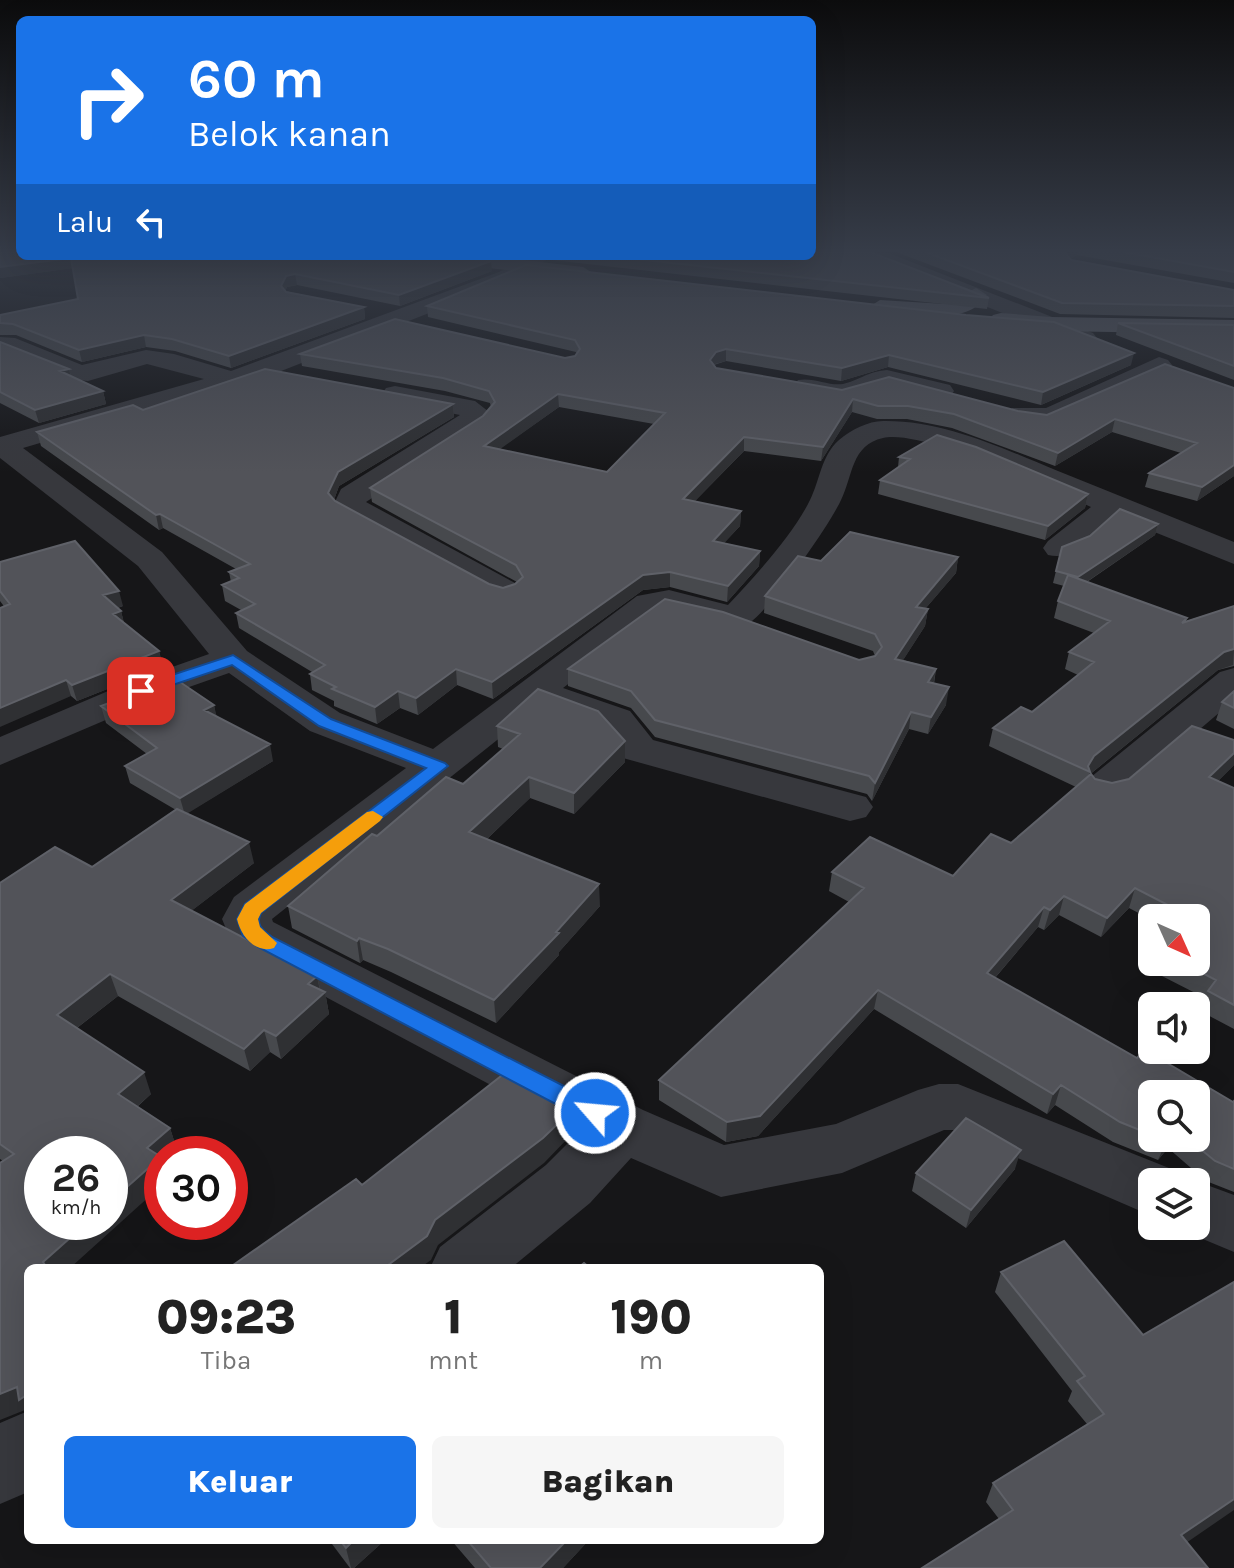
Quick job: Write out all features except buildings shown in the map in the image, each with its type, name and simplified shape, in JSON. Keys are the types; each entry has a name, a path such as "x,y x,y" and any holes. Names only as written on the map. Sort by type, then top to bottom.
{"main road":[{"path":"1123,325 1234,327"}],"street":[{"path":"0,446 262,370 376,325"},
{"path":"424,325 437,329"},
{"path":"1054,325 1184,374"},
{"path":"6,343 78,372 88,373 146,357 165,359 231,379"},
{"path":"999,408 1045,417 1159,365"},
{"path":"262,370 315,381"},
{"path":"783,382 841,392 853,390 873,379 887,378 971,400"},
{"path":"371,390 455,405 477,411 479,415 352,496 349,506 503,590"},
{"path":"1138,1183 958,1107 939,1107 842,1148 721,1171 622,1127 279,949 250,931 247,919 252,909 533,690 656,601 669,601 757,626 801,539 826,500 835,469 847,448 880,429 933,434 1234,554"},
{"path":"0,446 150,559 233,659 325,722 439,766"},
{"path":"1060,548 1114,504"},
{"path":"0,752 141,691 233,659"},
{"path":"1107,786 1234,680"},
{"path":"533,690 615,720 638,749 850,807"},
{"path":"1181,724 1221,741"},
{"path":"468,1264 568,1184 622,1127"},
{"path":"1210,1214 1234,1224"},
{"path":"0,1467 24,1451"}],"slow traffic":[{"path":"266,943 250,931 247,919 252,909 373,817"}],"route":[{"path":"141,691 233,659 325,722 439,766 252,909 247,919 250,931 265,942 595,1113"}]}
